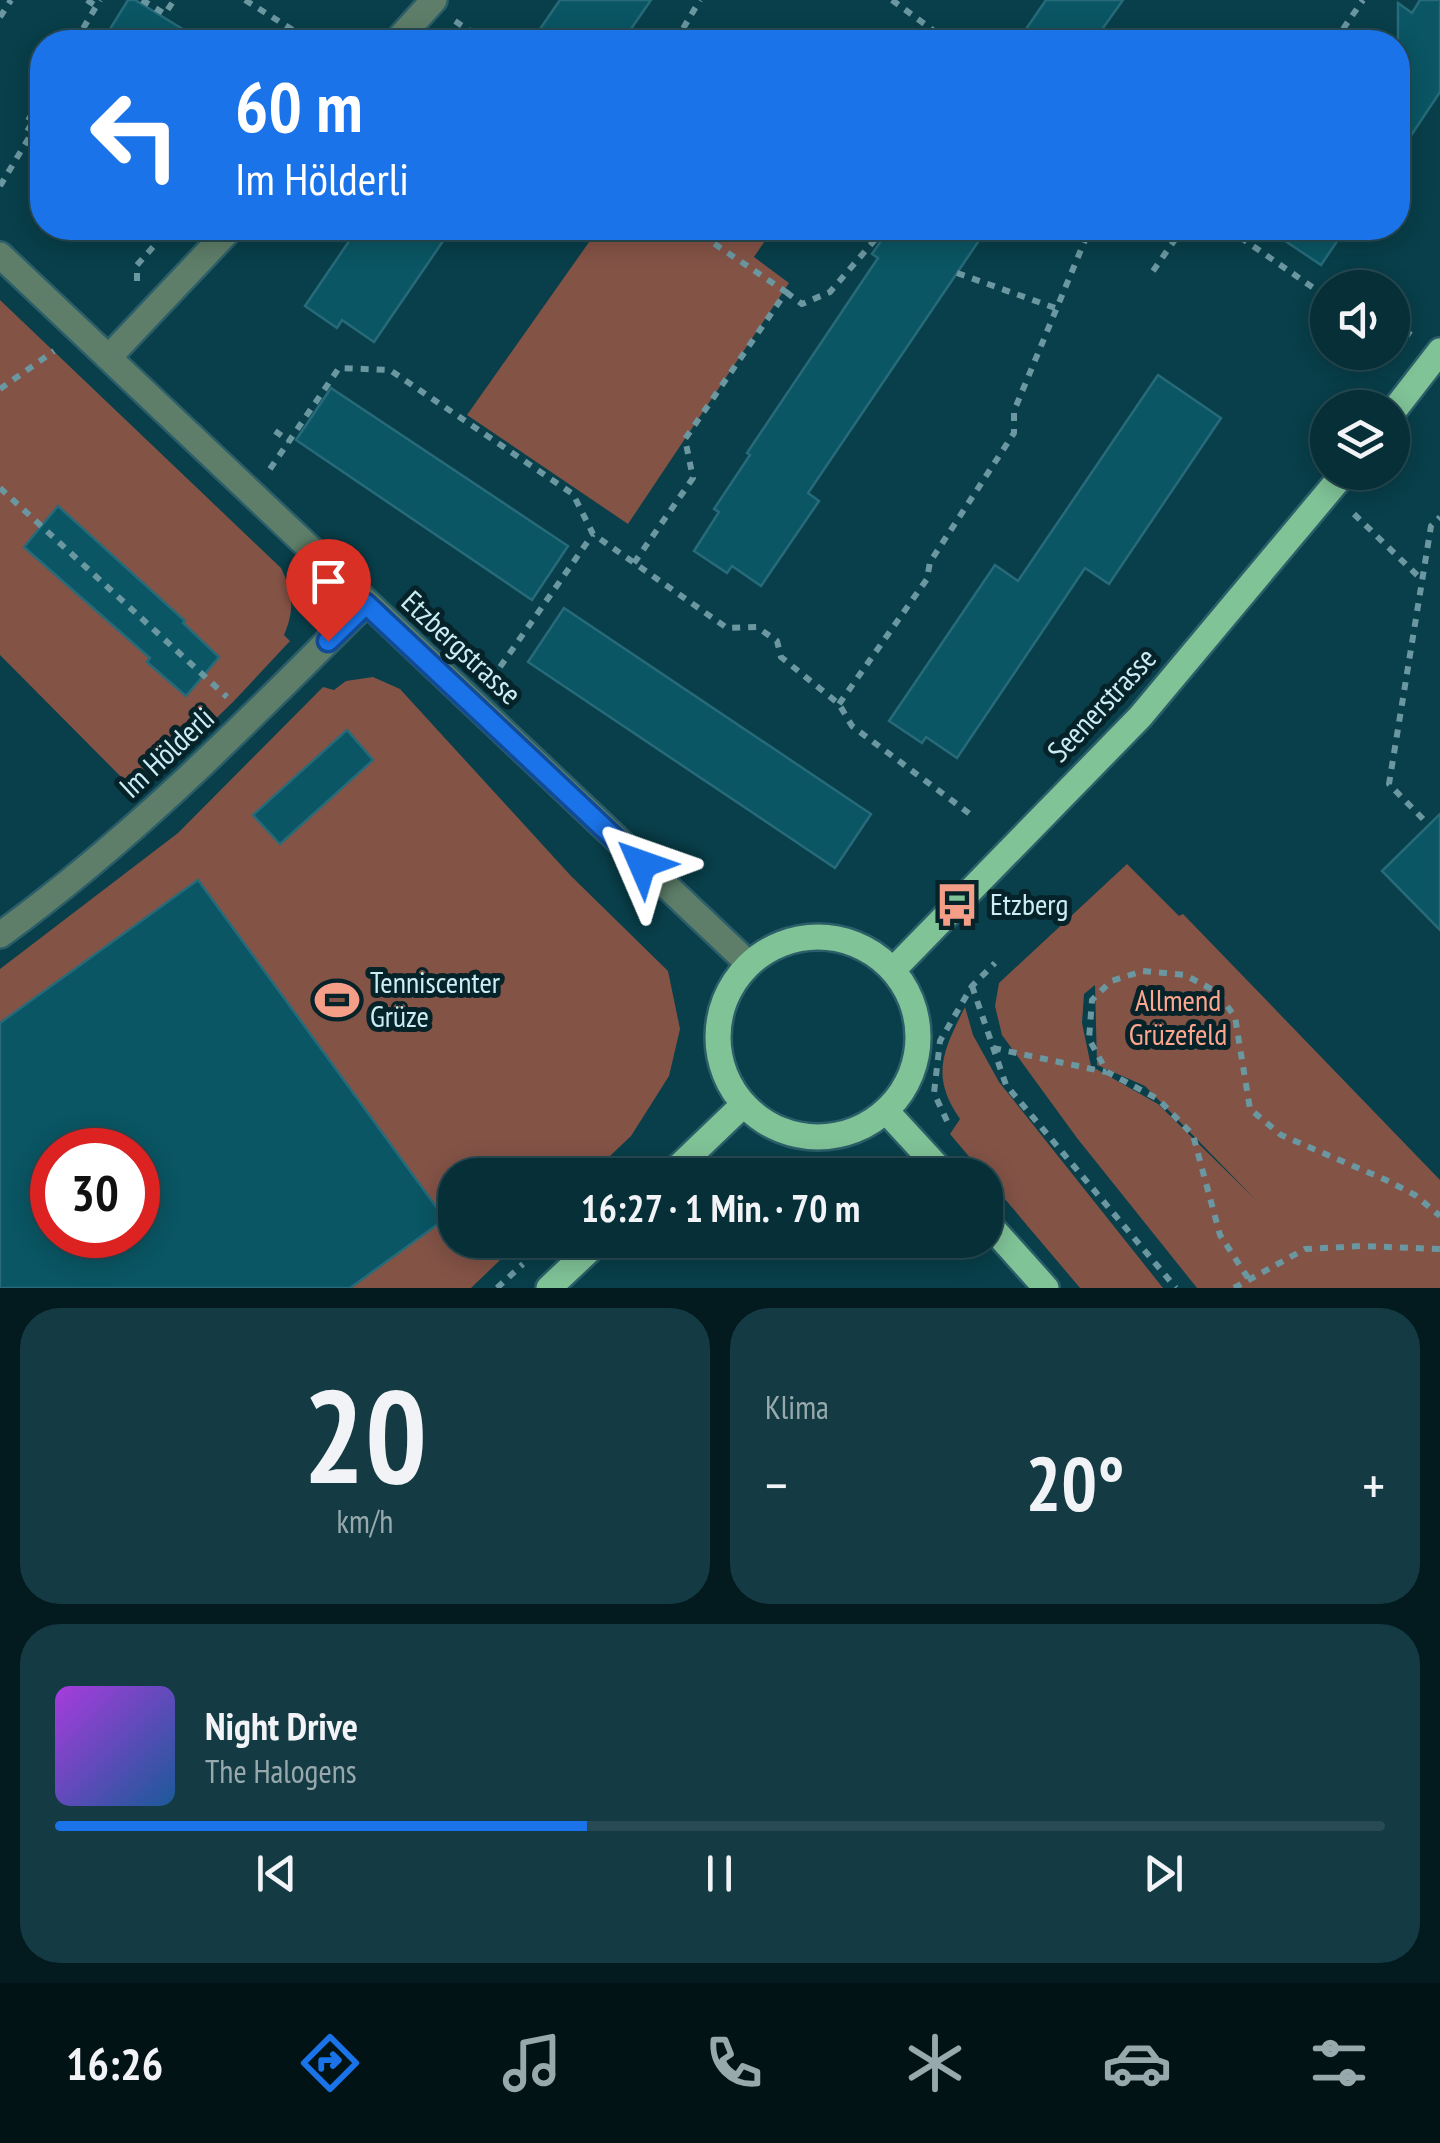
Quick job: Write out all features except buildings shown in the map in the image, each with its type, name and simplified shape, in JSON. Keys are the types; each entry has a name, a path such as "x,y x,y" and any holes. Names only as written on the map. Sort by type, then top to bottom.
{"main road":[{"path":"1410,390 1440,351"},
{"name":"Seenerstrasse","path":"893,970 1140,717 1330,490"},
{"path":"802,938 835,938 867,948 893,970 911,996 919,1026 912,1073 906,1088 887,1112 860,1130 830,1138 798,1136 768,1125 743,1105 726,1078 717,1046 720,1014 732,984 749,964 770,948 802,938"},
{"path":"688,1158 743,1105"},
{"path":"887,1112 929,1158"},
{"path":"1003,1240 1046,1288"},
{"path":"548,1288 580,1258"}],"street":[{"path":"413,30 442,9"},
{"path":"109,357 220,240"},
{"name":"Etzbergstrasse","path":"0,255 749,964"},
{"name":"Im Hölderli","path":"0,936 155,811 366,604"}],"path":[{"path":"0,17 11,0"},
{"path":"82,30 99,3 86,0"},
{"path":"142,0 165,14 174,0"},
{"path":"246,0 293,30"},
{"path":"682,30 700,0"},
{"path":"892,0 933,30"},
{"path":"1342,30 1360,4 1346,0"},
{"path":"442,9 470,30"},
{"path":"0,186 30,134"},
{"path":"136,288 138,265 154,246 153,240"},
{"path":"708,240 802,304 830,292 880,240"},
{"path":"839,704 927,579 930,562 1014,433 1014,411 1085,240"},
{"path":"1153,271 1175,240"},
{"path":"1245,240 1310,285"},
{"path":"957,273 1058,309"},
{"path":"634,563 693,478 684,438 786,292"},
{"path":"0,389 59,347"},
{"path":"276,459 339,368 390,370 573,494 592,534 726,628 757,627 777,641 781,657 839,704 852,726 970,814"},
{"path":"276,431 289,441"},
{"path":"0,488 233,702"},
{"path":"1354,514 1422,580"},
{"path":"1423,819 1389,784 1430,526 1440,517"},
{"path":"491,680 592,534"},
{"path":"947,1121 934,1093 940,1042 972,986 996,962"},
{"path":"1107,1072 1088,1039 1092,1000 1112,981 1143,972 1185,975 1217,992 1235,1017 1250,1109 1281,1135 1386,1180 1415,1195 1440,1216"},
{"path":"972,986 1006,1084 1176,1288"},
{"path":"994,1048 1107,1072 1158,1099 1192,1135 1220,1235 1248,1278"},
{"path":"1234,1288 1305,1249 1440,1249"}],"green space":[{"path":"591,240 766,240 754,257 789,283 628,524 467,415"},
{"path":"0,300 281,568 288,585 291,609 284,635 290,641 138,794 0,655"},
{"name":"Tenniscenter Grüze","path":"373,677 400,689 571,876 668,971 680,1029 669,1076 631,1136 608,1158 438,1158 438,1258 502,1258 471,1288 0,1288 0,969 178,833 323,687 334,690 346,681"},
{"name":"Allmend Grüzefeld","path":"1127,864 1179,916 1183,914 1440,1180 1440,1288 1197,1288 1077,1138 1002,1035 995,1006 999,983","holes":["1095,985 1097,1065 1145,1086 1256,1200 1158,1104 1091,1066 1082,1023 1084,994"]},
{"path":"965,1007 973,1035 999,1082 1163,1288 1080,1288 1003,1197 1003,1158 970,1158 950,1134 960,1119 945,1090 943,1076 951,1037"}],"place":[{"name":"Etzberg","path":"957,905"},
{"name":"Tenniscenter Grüze","path":"337,1000"}],"route":[{"path":"328,641 366,604 642,864"}]}
